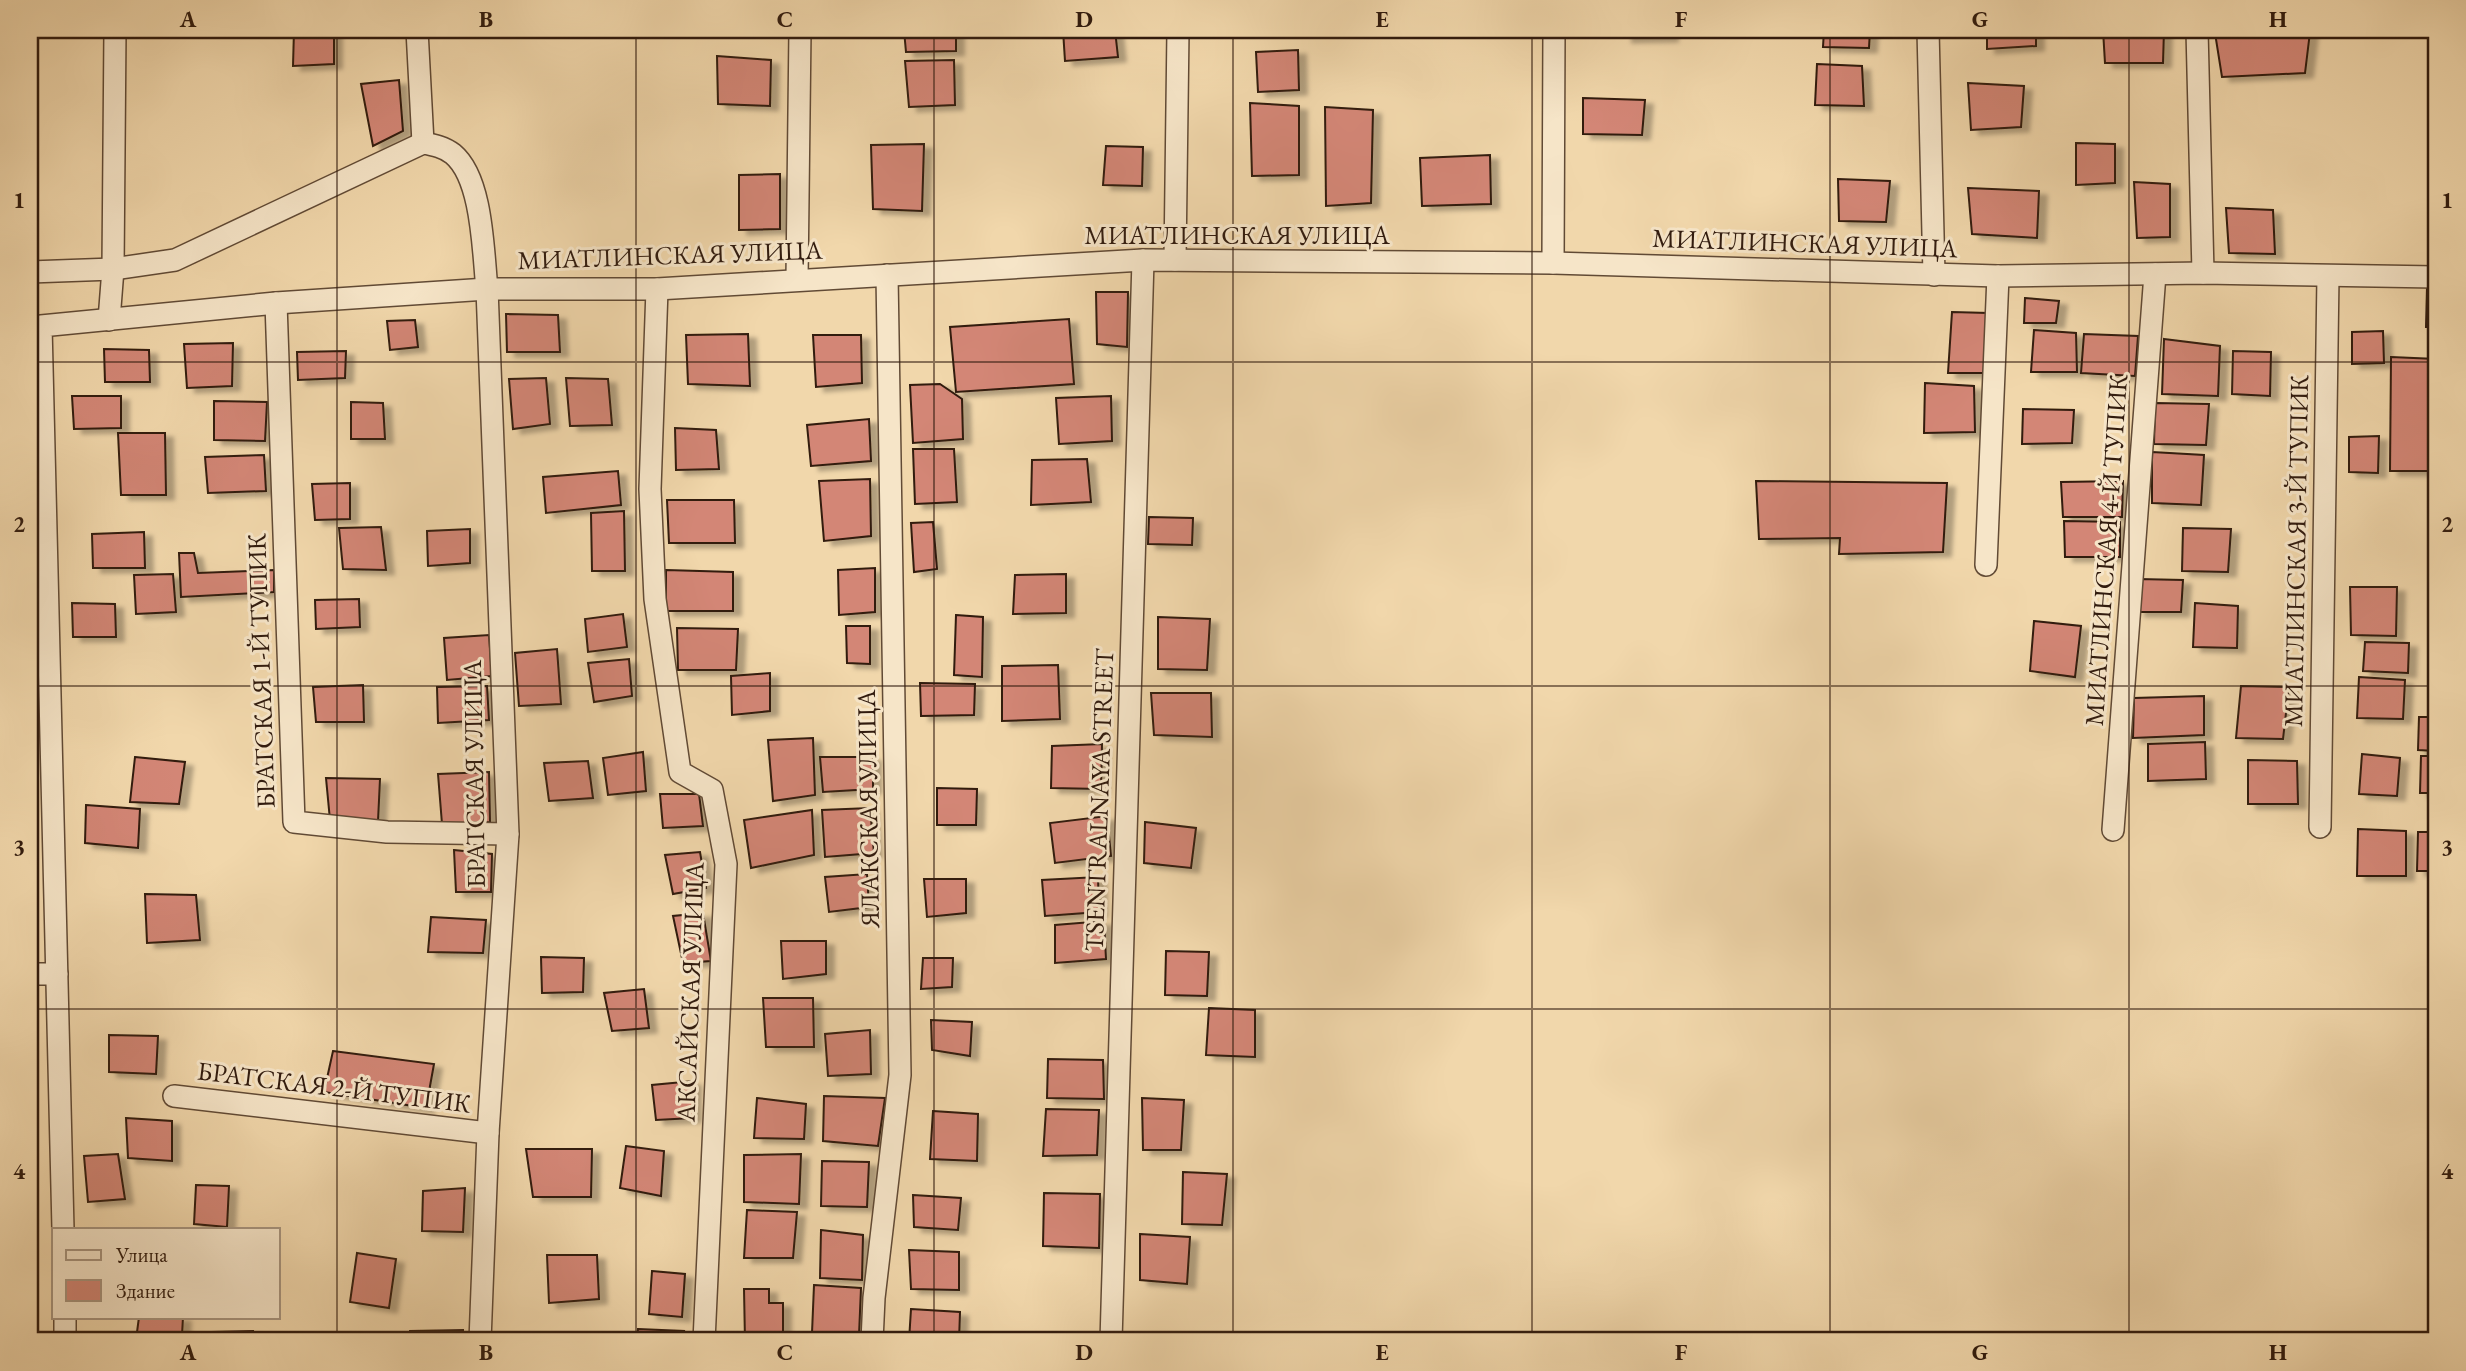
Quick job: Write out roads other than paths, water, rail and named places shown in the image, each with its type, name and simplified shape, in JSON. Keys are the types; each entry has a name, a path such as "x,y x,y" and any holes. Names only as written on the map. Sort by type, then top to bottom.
{"street":[{"path":"109,320 113,269 116,30"},
{"path":"30,272 113,269 176,260 423,143 417,30"},
{"path":"797,278 800,30"},
{"path":"1175,260 1178,30"},
{"path":"1553,263 1554,30"},
{"path":"1928,30 1934,275"},
{"path":"2197,30 2203,273"},
{"name":"БРАТСКАЯ УЛИЦА","path":"423,143 443,148 462,164 477,202 487,289 508,834 488,1133 480,1341"},
{"name":"МИАТЛИНСКАЯ УЛИЦА","path":"57,974 41,326 276,303 487,289 657,289 797,278 1143,260 1553,263 1998,276 2203,273 2436,277"},
{"name":"TSENTRALNAYA STREET","path":"1111,1341 1143,260"},
{"name":"МИАТЛИНСКАЯ 4-Й ТУПИК","path":"2112,830 2155,274"},
{"name":"ЯЛАКСКАЯ УЛИЦА","path":"872,1341 874,1298 900,1075 887,275"},
{"path":"1986,565 1998,276"},
{"name":"МИАТЛИНСКАЯ 3-Й ТУПИК","path":"2320,827 2328,276"},
{"name":"АКСАЙСКАЯ УЛИЦА","path":"657,289 650,489 655,599 680,772 712,790 726,864 704,1341"},
{"name":"БРАТСКАЯ 1-Й ТУПИК","path":"276,303 294,822 387,832 508,834"},
{"path":"30,974 57,974 63,1228"},
{"name":"БРАТСКАЯ 2-Й ТУПИК","path":"174,1096 488,1133"},
{"path":"65,1318 65,1341"}]}
